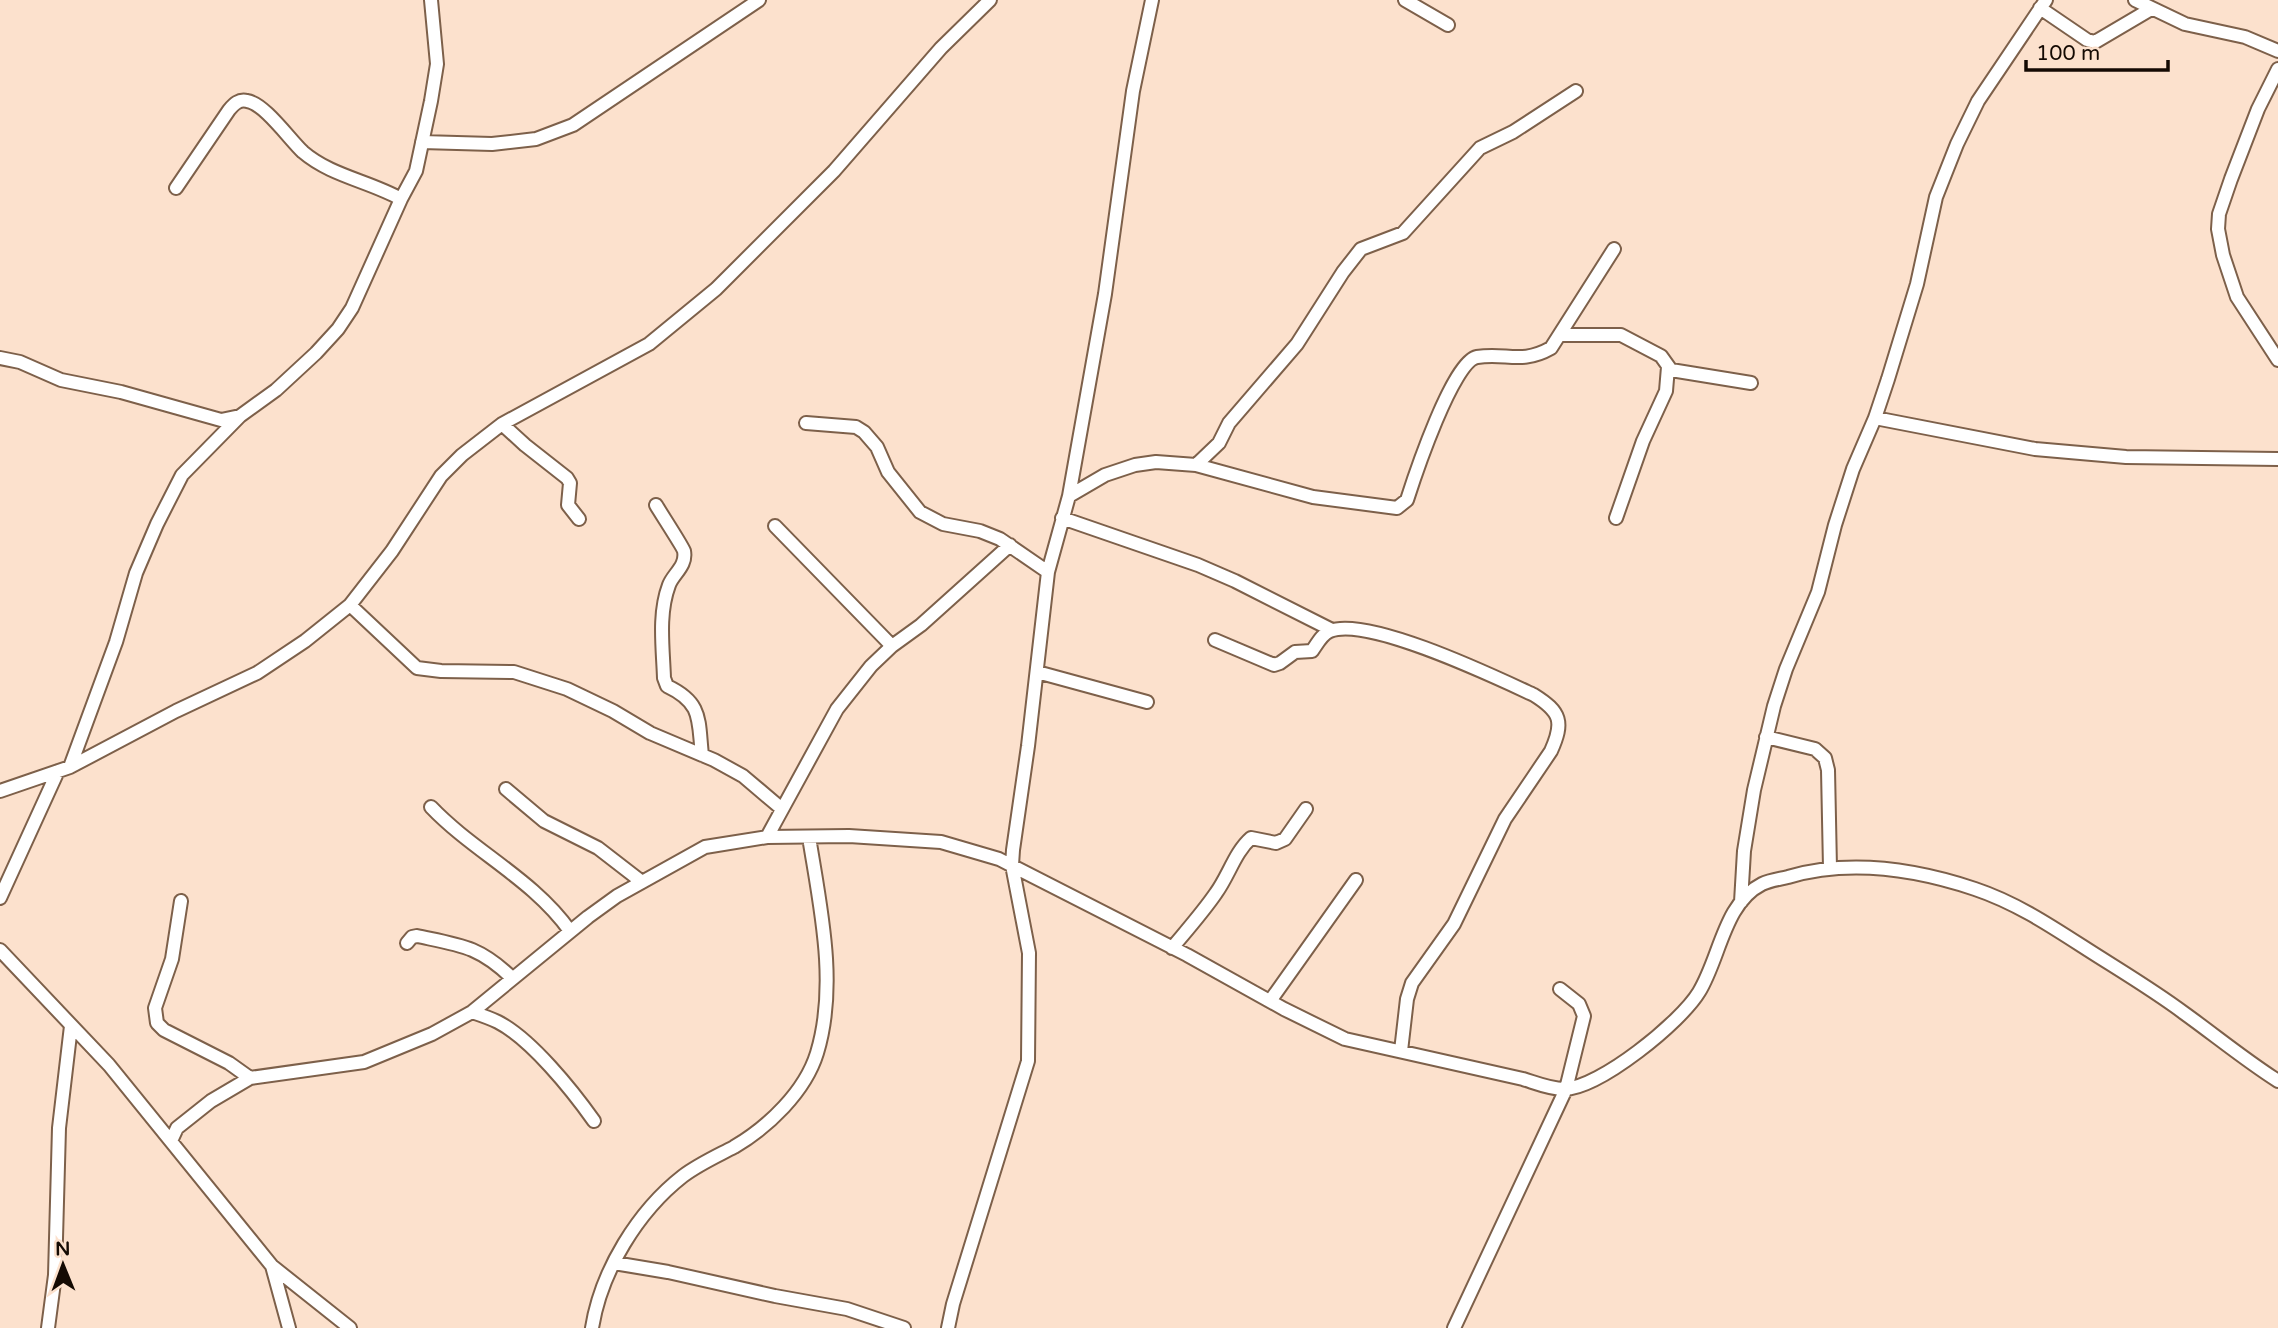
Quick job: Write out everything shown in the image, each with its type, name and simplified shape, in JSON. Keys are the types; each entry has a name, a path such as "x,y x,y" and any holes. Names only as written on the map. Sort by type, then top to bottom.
{"street":[{"path":"0,898 64,769 116,642 136,573 182,475 240,416 276,390 316,353 338,329 352,308 416,171 437,64 431,0"},
{"path":"422,142 492,144 536,139 573,125 759,0"},
{"path":"0,791 64,769 257,673 306,641 350,605 392,551 442,475 462,455 502,424 649,344 716,289 834,171 941,48 990,0"},
{"path":"948,1328 1028,1061 1029,953 1012,865 1048,572 1069,496 1105,294 1133,90 1152,0"},
{"path":"1405,0 1448,25"},
{"path":"2135,0 2185,24 2245,37 2278,51"},
{"path":"1741,902 1744,851 1766,737 1786,669 1818,592 1835,524 1853,469 1875,418 1917,284 1936,197 1957,144 1978,101 2043,4 2087,40 2095,42 2151,9"},
{"path":"2278,69 2258,109 2231,179 2219,214 2218,229 2223,255 2237,297 2278,360"},
{"path":"1196,465 1219,443 1229,423 1297,344 1361,249 1403,233 1480,148 1513,132 1576,91"},
{"path":"176,188 229,110 237,102 247,100 258,106 302,151 321,166 401,199"},
{"path":"1069,496 1105,475 1135,465 1156,462 1196,465 1313,497 1397,508 1407,500 1425,447 1466,362 1476,357 1536,356 1551,348 1614,249"},
{"path":"1561,335 1621,335 1661,356 1671,370 1751,383"},
{"path":"0,358 20,362 61,380 221,420 240,416"},
{"path":"1616,518 1643,441 1666,391 1668,367"},
{"path":"1875,418 2035,449 2126,457 2278,459"},
{"path":"806,423 856,427 877,447 888,472 920,512 943,524 980,531 1010,545 1048,572"},
{"path":"502,424 567,478 570,483 568,505 579,519"},
{"path":"656,505 684,550 683,562 669,583 662,617 664,678 667,686 682,693 697,710 702,755"},
{"path":"1062,518 1198,565 1332,630 1370,631 1432,650 1534,695 1552,706 1559,719 1556,740 1505,819 1454,924 1412,983 1407,999 1401,1051"},
{"path":"775,526 892,646"},
{"path":"767,837 837,709 871,666 1010,545"},
{"path":"350,605 417,668 514,672 567,689 613,711 650,733 743,776 782,809"},
{"path":"1215,640 1274,664 1280,663 1295,652 1312,650 1325,633 1332,630"},
{"path":"1037,672 1147,702"},
{"path":"1766,737 1815,749 1825,758 1828,770 1830,868"},
{"path":"506,789 544,821 598,848 642,882"},
{"path":"431,807 452,829 542,898 570,931"},
{"path":"1171,948 1218,891 1234,865 1241,847 1251,838 1276,843 1285,839 1306,809"},
{"path":"171,1141 177,1128 211,1101 250,1078 364,1062 432,1034 472,1012 617,896 705,847 767,837 904,838 941,842 1012,865 1345,1039 1566,1089 1612,1070 1674,1021 1699,992 1735,910 1761,884 1830,868 1866,866 1913,873 1976,889 2026,911 2183,1012 2242,1058 2278,1081"},
{"path":"592,1328 594,1314 614,1264 642,1217 673,1185 706,1161 735,1146 776,1118 816,1055 825,1014 825,943 809,837"},
{"path":"1270,1002 1356,880"},
{"path":"181,901 172,959 155,1008 157,1023 164,1030 229,1063 250,1078"},
{"path":"407,943 417,936 469,948 490,958 512,978"},
{"path":"0,950 109,1065 272,1266 351,1328"},
{"path":"1454,1328 1566,1089 1584,1016 1579,1004 1560,989"},
{"path":"472,1012 499,1023 536,1052 594,1121"},
{"path":"48,1328 55,1275 59,1128 71,1026"},
{"path":"614,1264 668,1272 761,1293 847,1308 904,1328"},
{"path":"272,1266 289,1328"}]}
